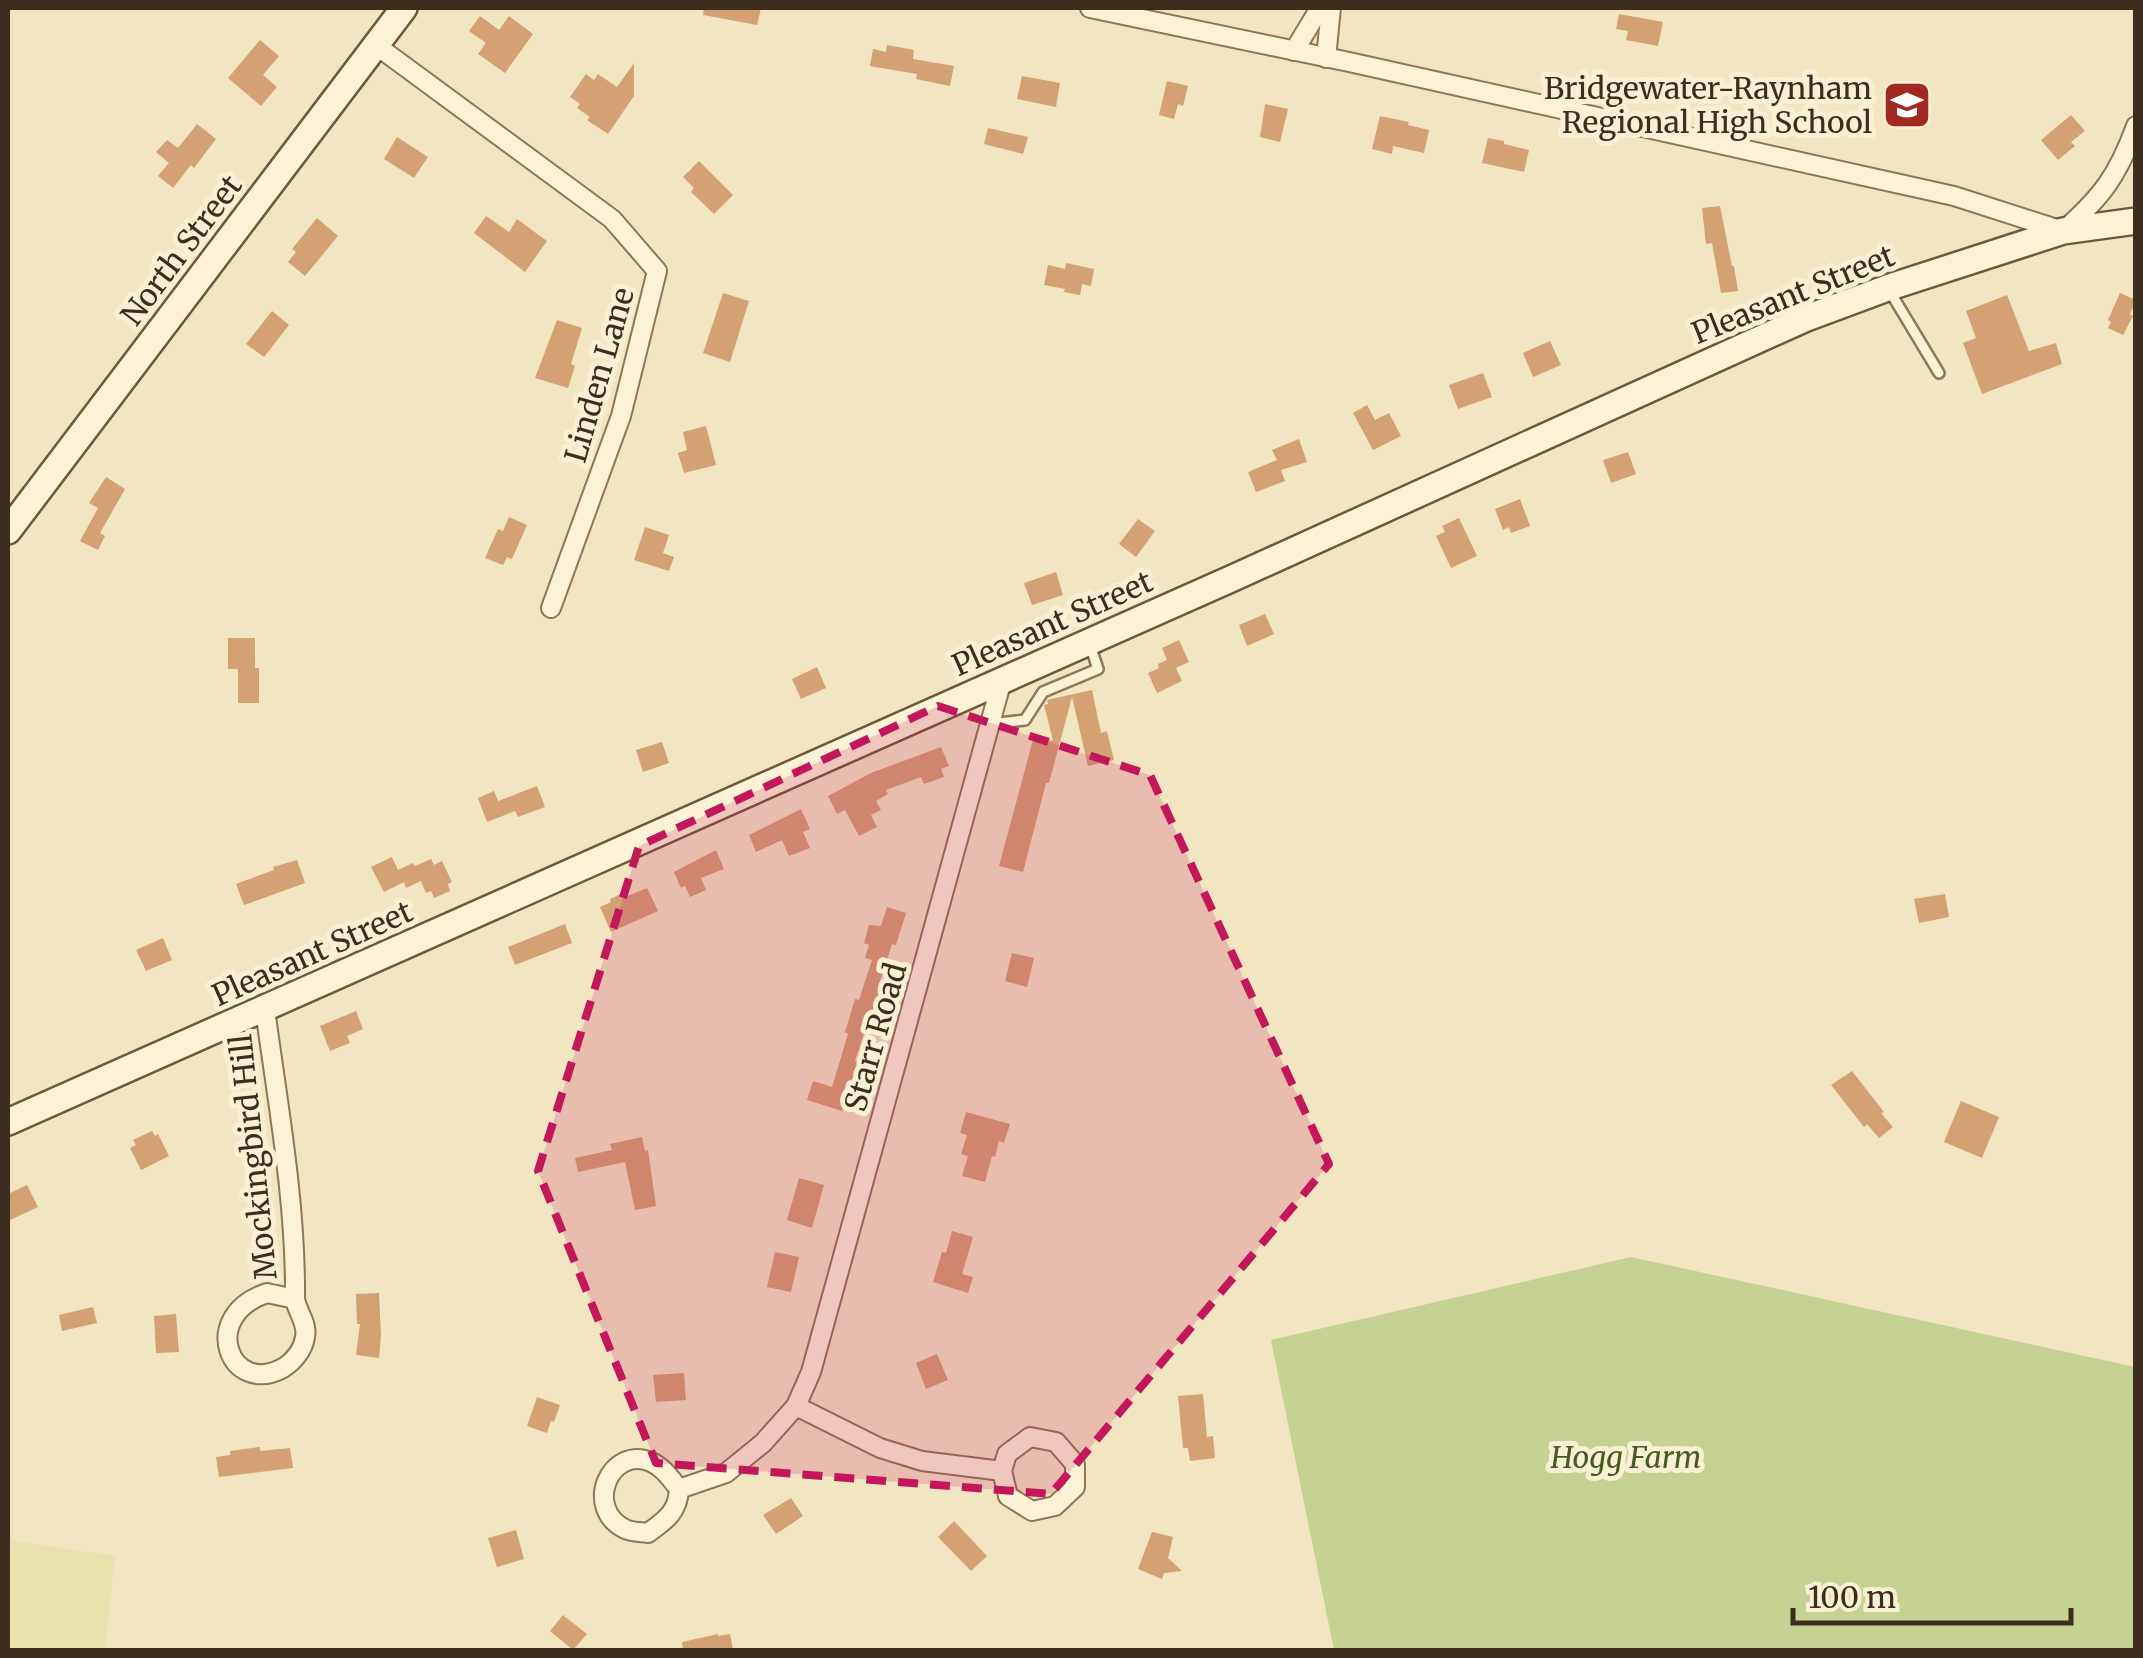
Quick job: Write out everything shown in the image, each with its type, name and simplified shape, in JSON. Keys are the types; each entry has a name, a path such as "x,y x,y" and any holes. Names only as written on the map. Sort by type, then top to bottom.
{"main road":[{"name":"North Street","path":"8,531 404,8"},
{"name":"Pleasant Street","path":"8,1122 1804,320 1888,288 2062,232 2136,221"}],"street":[{"path":"1090,8 1954,196 2062,232 2091,207 2112,181 2136,126"},
{"path":"1294,51 1320,8"},
{"path":"1326,58 1330,8"},
{"name":"Linden Lane","path":"376,46 612,219 657,271 621,416 551,608"},
{"name":"Starr Road","path":"679,1489 726,1473 763,1444 796,1406 811,1372 1002,680"},
{"name":"Mockingbird Hill","path":"266,1009 292,1200 295,1300 306,1332 294,1359 280,1369 252,1373 237,1364 227,1341 228,1324 237,1312 267,1293 295,1300"},
{"path":"796,1406 880,1448 922,1461 1002,1472"},
{"path":"1030,1436 1056,1442 1075,1464 1076,1487 1055,1506 1032,1511 1008,1496 1002,1472 1006,1454 1030,1436"},
{"path":"636,1458 652,1462 666,1472 679,1489 679,1503 664,1522 648,1533 625,1530 606,1512 602,1494 608,1477 619,1465 636,1458"}],"lane":[{"path":"1888,288 1938,374"},
{"path":"990,724 1025,720 1042,692 1098,669 1088,642"}],"highlighted area":[{"path":"938,706 1150,775 1329,1164 1051,1494 656,1463 538,1171 639,846"}],"shaded area":[{"path":"8,1540 115,1556 105,1650 8,1650"}],"green space":[{"name":"Hogg Farm","path":"1631,1257 2135,1367 2135,1650 1334,1650 1271,1340"}],"building":[{"path":"704,8 761,8 757,25 703,15"},
{"path":"1619,14 1663,22 1658,46 1626,40 1628,31 1616,29"},
{"path":"480,16 499,30 509,16 533,34 505,73 478,54 486,43 469,31"},
{"path":"260,40 279,56 263,75 277,87 261,106 228,78"},
{"path":"887,45 914,50 913,59 954,66 950,86 916,79 917,74 870,66 873,49 886,52"},
{"path":"634,63 634,96 608,134 587,120 590,117 570,97 586,74 594,80 598,74 617,87"},
{"path":"1022,76 1060,83 1056,107 1017,99"},
{"path":"1167,81 1188,86 1183,106 1178,104 1174,119 1159,115"},
{"path":"1265,104 1288,109 1280,142 1260,137"},
{"path":"2071,115 2085,131 2058,160 2041,140"},
{"path":"1380,116 1429,130 1424,153 1393,146 1392,154 1372,149"},
{"path":"197,124 216,139 173,188 158,176 169,163 156,152 167,140 178,148"},
{"path":"988,128 1028,137 1023,154 984,144"},
{"path":"397,137 428,157 414,178 384,159"},
{"path":"1488,138 1529,150 1524,172 1482,163"},
{"path":"699,161 733,195 714,214 691,192 694,188 683,177"},
{"path":"1720,206 1738,291 1721,293 1712,243 1706,244 1702,208"},
{"path":"486,216 509,232 517,219 547,241 525,272 474,233"},
{"path":"317,218 338,236 305,276 288,262 296,252 292,249"},
{"path":"1066,263 1094,269 1091,286 1082,284 1080,295 1044,285 1048,265 1065,269"},
{"path":"723,293 749,301 730,362 703,353"},
{"path":"2120,293 2136,300 2123,335 2108,328"},
{"path":"2007,295 2029,351 2056,343 2062,364 1982,394 1963,343 1976,338 1966,311"},
{"path":"272,311 289,325 264,357 246,344"},
{"path":"557,320 582,328 568,388 535,378"},
{"path":"1550,341 1561,365 1533,377 1523,353"},
{"path":"1483,373 1492,397 1458,409 1449,385"},
{"path":"1367,405 1375,420 1389,413 1401,436 1373,450 1353,413"},
{"path":"706,426 716,465 684,473 678,453 687,450 683,432"},
{"path":"1299,439 1307,462 1281,470 1285,481 1256,492 1248,472 1277,460 1272,450"},
{"path":"1628,452 1636,474 1611,483 1603,460"},
{"path":"106,477 125,489 100,533 105,536 98,550 80,541 98,508 89,503"},
{"path":"1520,499 1530,526 1511,533 1509,527 1503,530 1495,509"},
{"path":"509,517 527,525 512,559 507,557 503,565 485,558 498,529 503,531"},
{"path":"1459,518 1477,556 1451,568 1436,536 1445,532 1442,526"},
{"path":"1138,519 1155,531 1136,557 1119,544"},
{"path":"645,527 669,535 663,553 674,557 669,571 634,560"},
{"path":"1056,572 1063,595 1032,605 1024,583"},
{"path":"1265,614 1274,634 1247,646 1239,625"},
{"path":"228,638 255,638 259,703 238,703 238,669 228,669"},
{"path":"1179,640 1189,662 1176,668 1182,681 1157,693 1148,673 1167,660 1162,648"},
{"path":"817,667 826,688 801,699 792,679"},
{"path":"1092,690 1101,733 1107,731 1114,760 1088,766 1072,697 1023,872 999,866 1034,736 1053,741 1044,705 1047,700"},
{"path":"662,742 669,763 643,772 636,750"},
{"path":"941,747 949,766 941,769 944,777 924,784 921,777 886,790 888,794 876,801 881,810 871,815 877,827 859,836 845,810 837,814 828,796 871,773"},
{"path":"537,786 545,807 518,817 515,811 487,822 478,798 494,791 498,801"},
{"path":"801,809 810,829 803,832 810,848 789,856 782,840 756,852 749,835"},
{"path":"716,850 724,869 701,878 706,890 690,897 674,872"},
{"path":"392,857 398,870 431,859 434,865 442,861 452,882 448,884 450,891 434,898 431,891 426,893 421,881 406,888 404,882 384,892 371,867"},
{"path":"297,860 305,883 244,905 236,884"},
{"path":"647,888 658,911 611,932 600,907 623,893 625,897"},
{"path":"1945,894 1949,917 1919,923 1914,899"},
{"path":"887,907 906,913 878,987 883,989 873,1020 869,1018 855,1061 863,1063 852,1097 847,1095 842,1111 807,1100 813,1081 832,1087 855,999 859,1000 872,960 865,958 869,925 881,926"},
{"path":"565,924 572,943 515,965 508,947"},
{"path":"163,938 172,960 146,971 136,950"},
{"path":"1012,953 1034,958 1027,987 1005,981"},
{"path":"356,1011 363,1029 347,1036 350,1043 330,1051 320,1026"},
{"path":"1852,1071 1893,1127 1879,1138 1867,1124 1864,1127 1831,1085"},
{"path":"1961,1101 1999,1117 1982,1158 1944,1142"},
{"path":"966,1112 1010,1124 1004,1143 999,1141 995,1157 992,1156 985,1182 962,1176 968,1156 961,1154 967,1135 960,1133"},
{"path":"152,1131 155,1136 158,1134 169,1156 141,1170 130,1148 136,1145 133,1140"},
{"path":"642,1137 645,1151 648,1150 656,1206 635,1210 625,1162 578,1172 575,1158 612,1150 610,1144"},
{"path":"799,1178 824,1185 812,1228 787,1220"},
{"path":"27,1185 38,1207 8,1221 8,1194"},
{"path":"952,1231 973,1237 962,1274 973,1277 968,1293 933,1282"},
{"path":"775,1252 799,1257 791,1292 767,1287"},
{"path":"379,1293 379,1358 356,1355 360,1324 356,1294"},
{"path":"93,1307 97,1323 62,1331 59,1315"},
{"path":"176,1314 179,1352 156,1353 154,1316"},
{"path":"937,1354 948,1380 926,1389 916,1363"},
{"path":"684,1373 686,1400 656,1402 653,1375"},
{"path":"1203,1394 1207,1437 1213,1436 1215,1458 1190,1461 1188,1448 1183,1448 1178,1396"},
{"path":"537,1397 560,1405 547,1433 527,1426"},
{"path":"260,1447 260,1451 290,1448 293,1468 219,1477 216,1457"},
{"path":"791,1498 803,1516 776,1534 763,1515"},
{"path":"954,1521 987,1556 971,1571 938,1537"},
{"path":"516,1530 524,1559 497,1567 488,1538"},
{"path":"1152,1532 1173,1537 1168,1558 1182,1571 1164,1573 1162,1579 1138,1569"},
{"path":"563,1615 587,1634 573,1650 550,1631"},
{"path":"730,1634 733,1650 683,1650 682,1642"}],"place":[{"name":"Bridgewater-Raynham Regional High School","path":"1907,105"}]}
